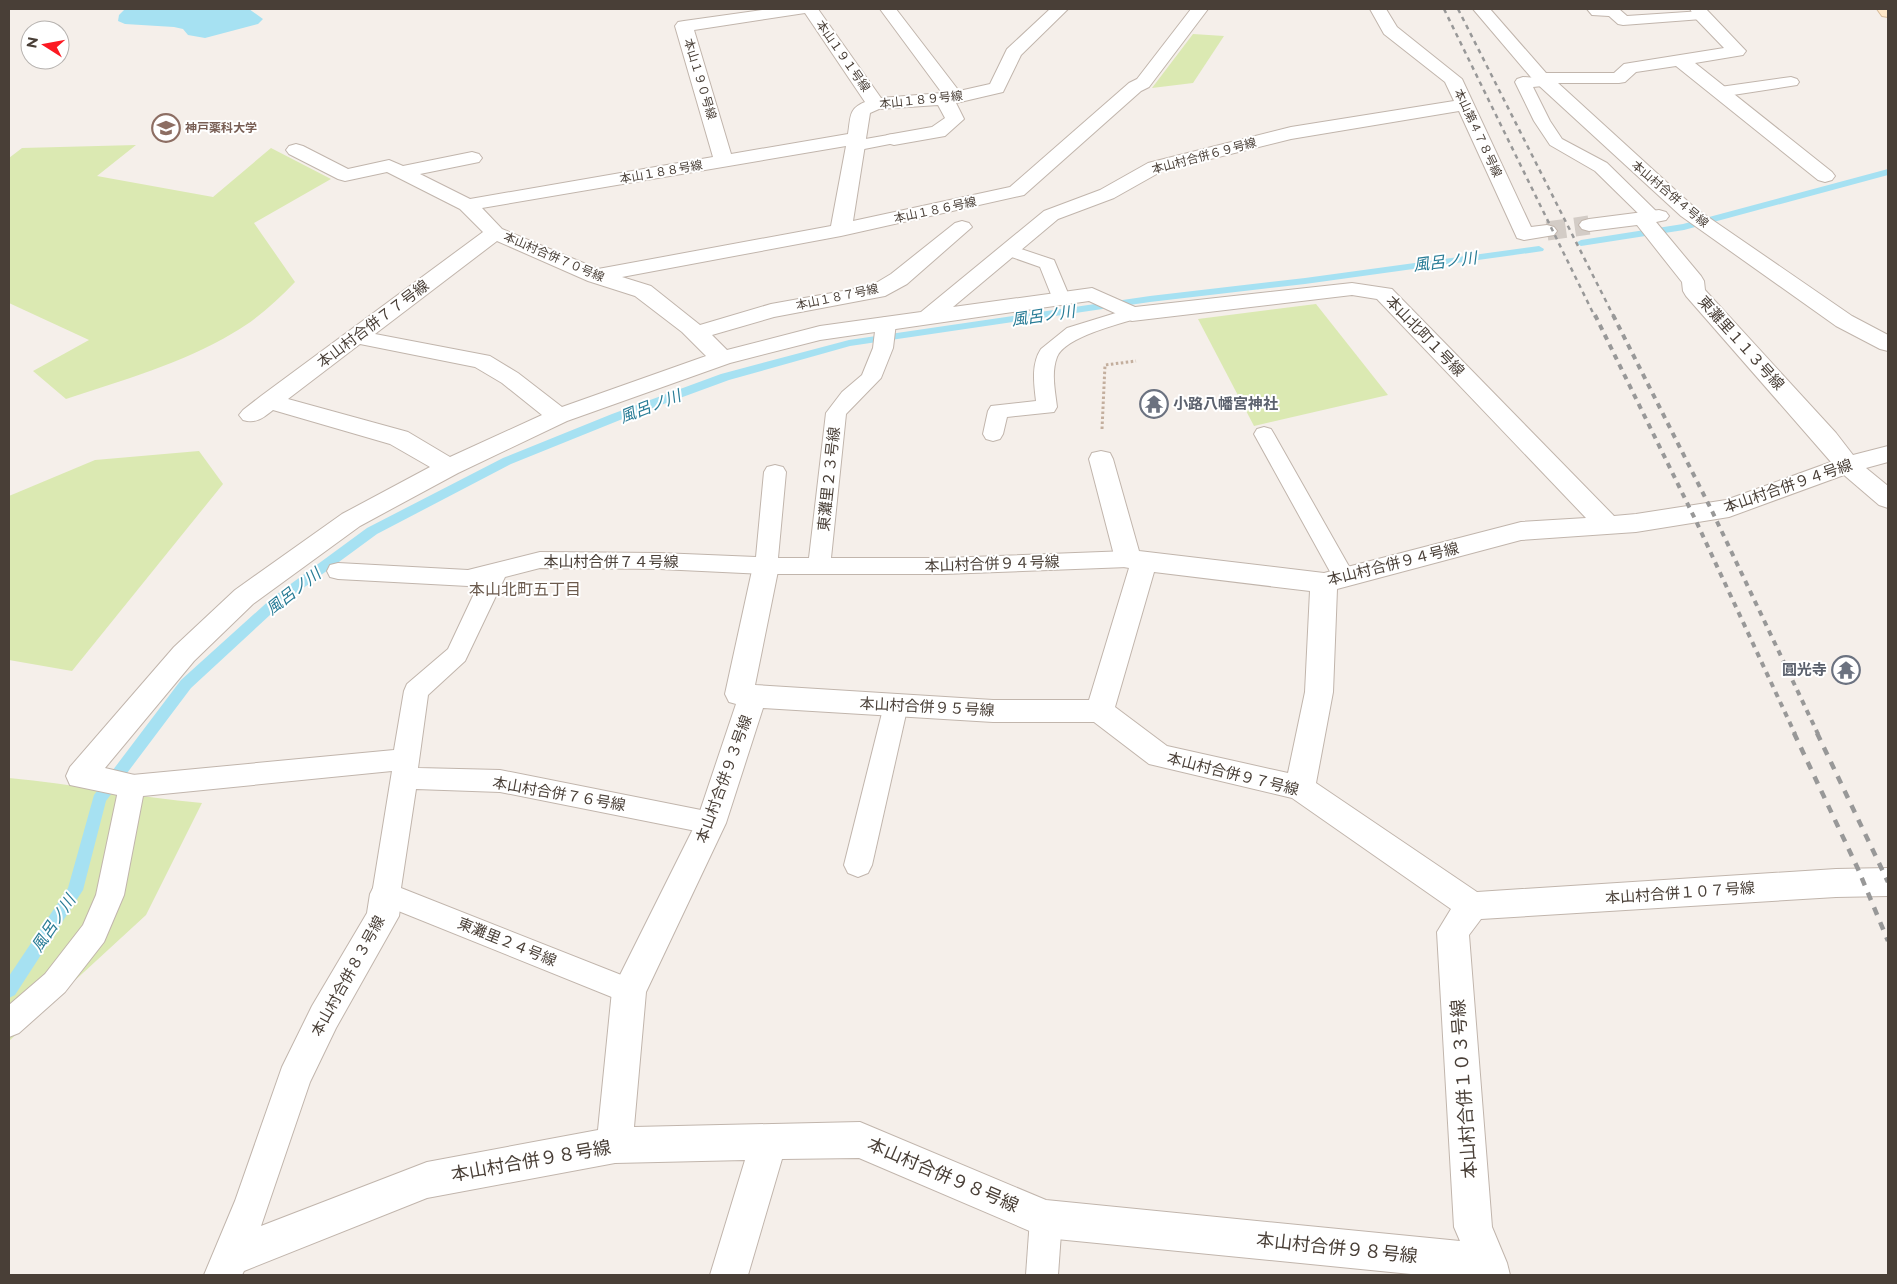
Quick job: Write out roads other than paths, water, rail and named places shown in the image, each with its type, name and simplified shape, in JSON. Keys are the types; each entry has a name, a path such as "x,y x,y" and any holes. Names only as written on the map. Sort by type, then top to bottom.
{"street":[{"name":"本山１９０号線","path":"724,161 684,26 802,9"},
{"name":"本山１９１号線","path":"810,9 876,104"},
{"path":"888,9 949,99 956,119 938,132 894,139"},
{"name":"本山１８９号線","path":"841,230 861,110 876,104 949,99 997,88 1013,53 1059,9"},
{"name":"本山１８６号線","path":"596,276 841,230 1017,192 1136,87 1144,83 1200,9"},
{"name":"本山第４７８号線","path":"1378,9 1390,30 1453,79 1524,234 1547,231"},
{"name":"本山村合併４号線","path":"1481,9 1543,80 1689,213 1844,321 1888,344"},
{"path":"1885,9 1888,12"},
{"path":"1543,80 1619,78 1630,68 1737,51 1700,12"},
{"path":"1680,60 1825,176"},
{"name":"本山村合併６９号線","path":"928,317 1051,215 1107,194 1155,167 1291,133 1464,105"},
{"name":"本山１８８号線","path":"467,205 724,161 855,142"},
{"name":"本山村合併７０号線","path":"296,150 345,175 388,166 467,205 495,232 596,276 643,291 696,333 722,358"},
{"path":"400,172 472,158"},
{"path":"1589,225 1689,213"},
{"name":"東灘里１１３号線","path":"1645,218 1693,281 1694,291 1828,440 1847,465 1888,499"},
{"name":"本山１８７号線","path":"696,333 772,311 877,291 899,279 962,227"},
{"name":"本山村合併７７号線","path":"449,466 399,438 260,408 495,232"},
{"name":"本山北町１号線","path":"1127,312 1352,289 1384,294 1608,525"},
{"path":"132,786 81,776 184,654 244,597 351,520 449,466 559,416 722,358 820,333 1092,294 1127,312"},
{"path":"357,337 482,361 510,378 559,416"},
{"name":"本山村合併９４号線","path":"1136,560 1334,580 1521,531 1636,523 1729,508 1847,465 1888,454"},
{"path":"1100,711 1136,560 1101,459"},
{"name":"本山村合併９３号線","path":"616,1145 629,991 711,823 754,696 738,694 766,566"},
{"path":"1300,788 1319,692 1334,580"},
{"name":"本山村合併９５号線","path":"754,696 993,711 1100,711"},
{"name":"本山村合併９７号線","path":"1100,711 1160,756 1300,788 1472,906"},
{"name":"本山村合併１０７号線","path":"1472,906 1836,883 1888,882"},
{"name":"本山村合併８３号線","path":"227,1266 253,1202 294,1079 324,1017 383,916 386,894"},
{"name":"本山村合併１０３号線","path":"1472,906 1453,932 1473,1226 1490,1269"},
{"name":"本山村合併９８号線","path":"227,1266 427,1180 616,1145 860,1140 1046,1219 1490,1269"},
{"path":"729,1275 769,1142"}],"lane":[{"path":"1594,9 1597,12 1613,11 1623,21 1700,12"},
{"path":"1543,80 1523,82 1542,121 1556,142 1601,167 1645,218"},
{"path":"1720,92 1791,82"},
{"path":"855,142 894,139"},
{"path":"1009,250 1048,264 1061,298"},
{"path":"993,434 998,411 1047,407 1043,376 1048,353 1074,332 1127,312"},
{"name":"東灘里２３号線","path":"819,566 836,413 849,397 871,378 882,348 886,323"},
{"path":"1264,434 1334,580"},
{"name":"本山村合併９３号線","path":"766,566 775,472"},
{"name":"本山村合併７４号線","path":"338,571 468,578 540,560 660,561 766,566"},
{"name":"本山村合併９４号線","path":"766,566 944,566 1136,560"},
{"name":"本山村合併８３号線","path":"386,894 416,691 457,655 498,570"},
{"path":"858,865 896,705"},
{"name":"本山村合併７６号線","path":"132,786 405,769 500,781 711,823"},
{"path":"9,1024 55,983 94,933 110,896 132,786"},
{"name":"東灘里２４号線","path":"386,894 629,991"},
{"path":"1042,1275 1046,1219"}],"water":[{"path":"125,9 249,9 263,19 258,24 205,38 188,35 183,29 174,27 125,24 118,21 119,15"}],"waterway":[{"name":"風呂ノ川","path":"1581,243 1684,227 1888,172"},
{"name":"風呂ノ川","path":"9,990 75,890 99,799 186,684 278,600 372,531 507,461 616,417 725,377 849,343 1150,299 1305,281 1539,249"}],"tunnel":[{"path":"1547,231 1589,225"}],"railway":[{"path":"1444,9 1595,317"},
{"path":"1458,9 1614,317"},
{"path":"1595,315 1696,521 1795,734"},
{"path":"1613,315 1712,511 1818,734"},
{"path":"1794,733 1858,869 1888,941"},
{"path":"1817,733 1888,882"}],"place":[{"name":"神戸薬科大学","path":"166,128"},
{"name":"小路八幡宮神社","path":"1154,404"},
{"name":"圓光寺","path":"1846,670"}],"district":[{"name":"本山北町五丁目","path":"525,589"}]}
